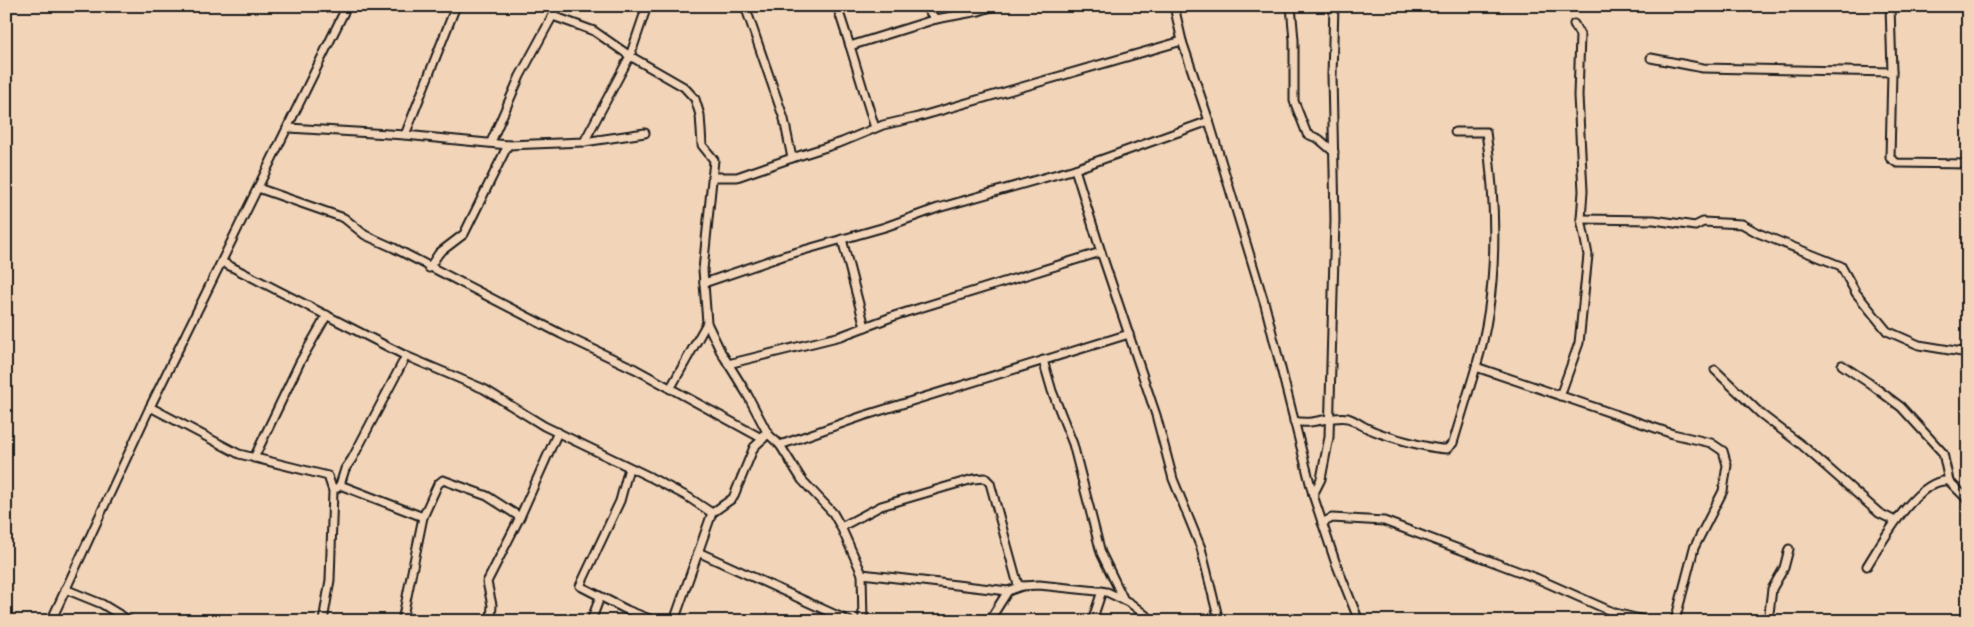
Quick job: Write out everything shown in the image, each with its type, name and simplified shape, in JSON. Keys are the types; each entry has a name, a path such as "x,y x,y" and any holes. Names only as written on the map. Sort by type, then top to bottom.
{"street":[{"path":"51,621 150,407 348,6"},
{"path":"405,135 456,6"},
{"path":"491,142 520,76 558,6"},
{"path":"584,142 630,56 647,6"},
{"path":"746,6 784,119 792,158"},
{"path":"837,6 876,128"},
{"path":"924,6 936,19"},
{"path":"850,46 936,19 979,11 994,6"},
{"path":"1174,6 1182,41 1265,305 1313,495 1358,621"},
{"path":"1291,6 1294,50 1294,101 1296,109 1306,134 1319,139 1334,152"},
{"path":"1313,495 1322,479 1330,418 1336,220 1332,75 1334,6"},
{"path":"1890,6 1892,72 1890,158 1897,163 1968,164"},
{"path":"553,16 594,31 630,56 668,76 684,87 695,99 700,115 702,145 714,160 703,270 707,323 720,352 763,423 766,436"},
{"path":"1560,396 1579,343 1588,255 1581,219 1583,191 1578,96 1580,35 1574,24"},
{"path":"712,177 737,177 842,142 876,128 1182,41"},
{"path":"1651,58 1703,68 1892,72"},
{"path":"704,283 783,256 886,227 938,208 1075,169 1209,122"},
{"path":"289,128 405,135 508,145 584,142 645,133"},
{"path":"1294,421 1312,422 1330,418 1345,418 1409,442 1438,449 1447,449 1453,443 1476,367 1492,292 1492,170 1486,132 1455,132"},
{"path":"429,268 439,253 464,234 508,145"},
{"path":"1075,169 1156,415 1173,479 1200,548 1219,621"},
{"path":"258,188 344,218 365,235 561,334 635,368 670,389 766,436 780,445 802,480 833,513 841,527 862,574 863,621"},
{"path":"1581,219 1654,220 1695,226 1703,222 1742,224 1758,233 1841,266 1856,293 1887,331 1919,345 1968,353"},
{"path":"842,239 865,327"},
{"path":"728,364 841,336 897,315 1102,252"},
{"path":"222,262 406,356 484,389 558,432 688,497 712,513"},
{"path":"254,458 300,362 327,315"},
{"path":"670,389 707,323"},
{"path":"780,445 862,416 1129,334"},
{"path":"333,491 340,485 345,469 406,356"},
{"path":"1043,360 1073,444 1101,552 1124,600"},
{"path":"1842,366 1870,383 1901,407 1943,453 1950,481 1968,500"},
{"path":"1476,367 1672,434 1711,443 1723,451 1727,465 1723,491 1694,548 1675,621"},
{"path":"1715,370 1761,414 1803,446 1879,513 1895,521"},
{"path":"150,407 239,454 328,476 333,491 330,580 323,621"},
{"path":"491,621 492,605 487,582 520,517 558,432"},
{"path":"674,621 712,513 733,498 754,447 766,436"},
{"path":"629,468 620,501 580,586 654,621"},
{"path":"841,527 881,506 973,479 985,478 990,483 1018,585 1022,586"},
{"path":"402,621 423,517 438,484 443,480 487,496 520,517"},
{"path":"1867,566 1895,521 1922,491 1940,480 1950,481"},
{"path":"340,485 423,517"},
{"path":"1322,523 1332,518 1384,521 1536,578 1615,614 1648,621"},
{"path":"1768,621 1772,589 1784,568 1789,549"},
{"path":"698,552 849,621"},
{"path":"862,574 1008,591 1022,586 1039,585 1102,591 1124,600 1154,621"},
{"path":"65,589 102,604 130,621"},
{"path":"989,621 1008,591"},
{"path":"1092,621 1102,591"},
{"path":"591,621 600,597"}]}
